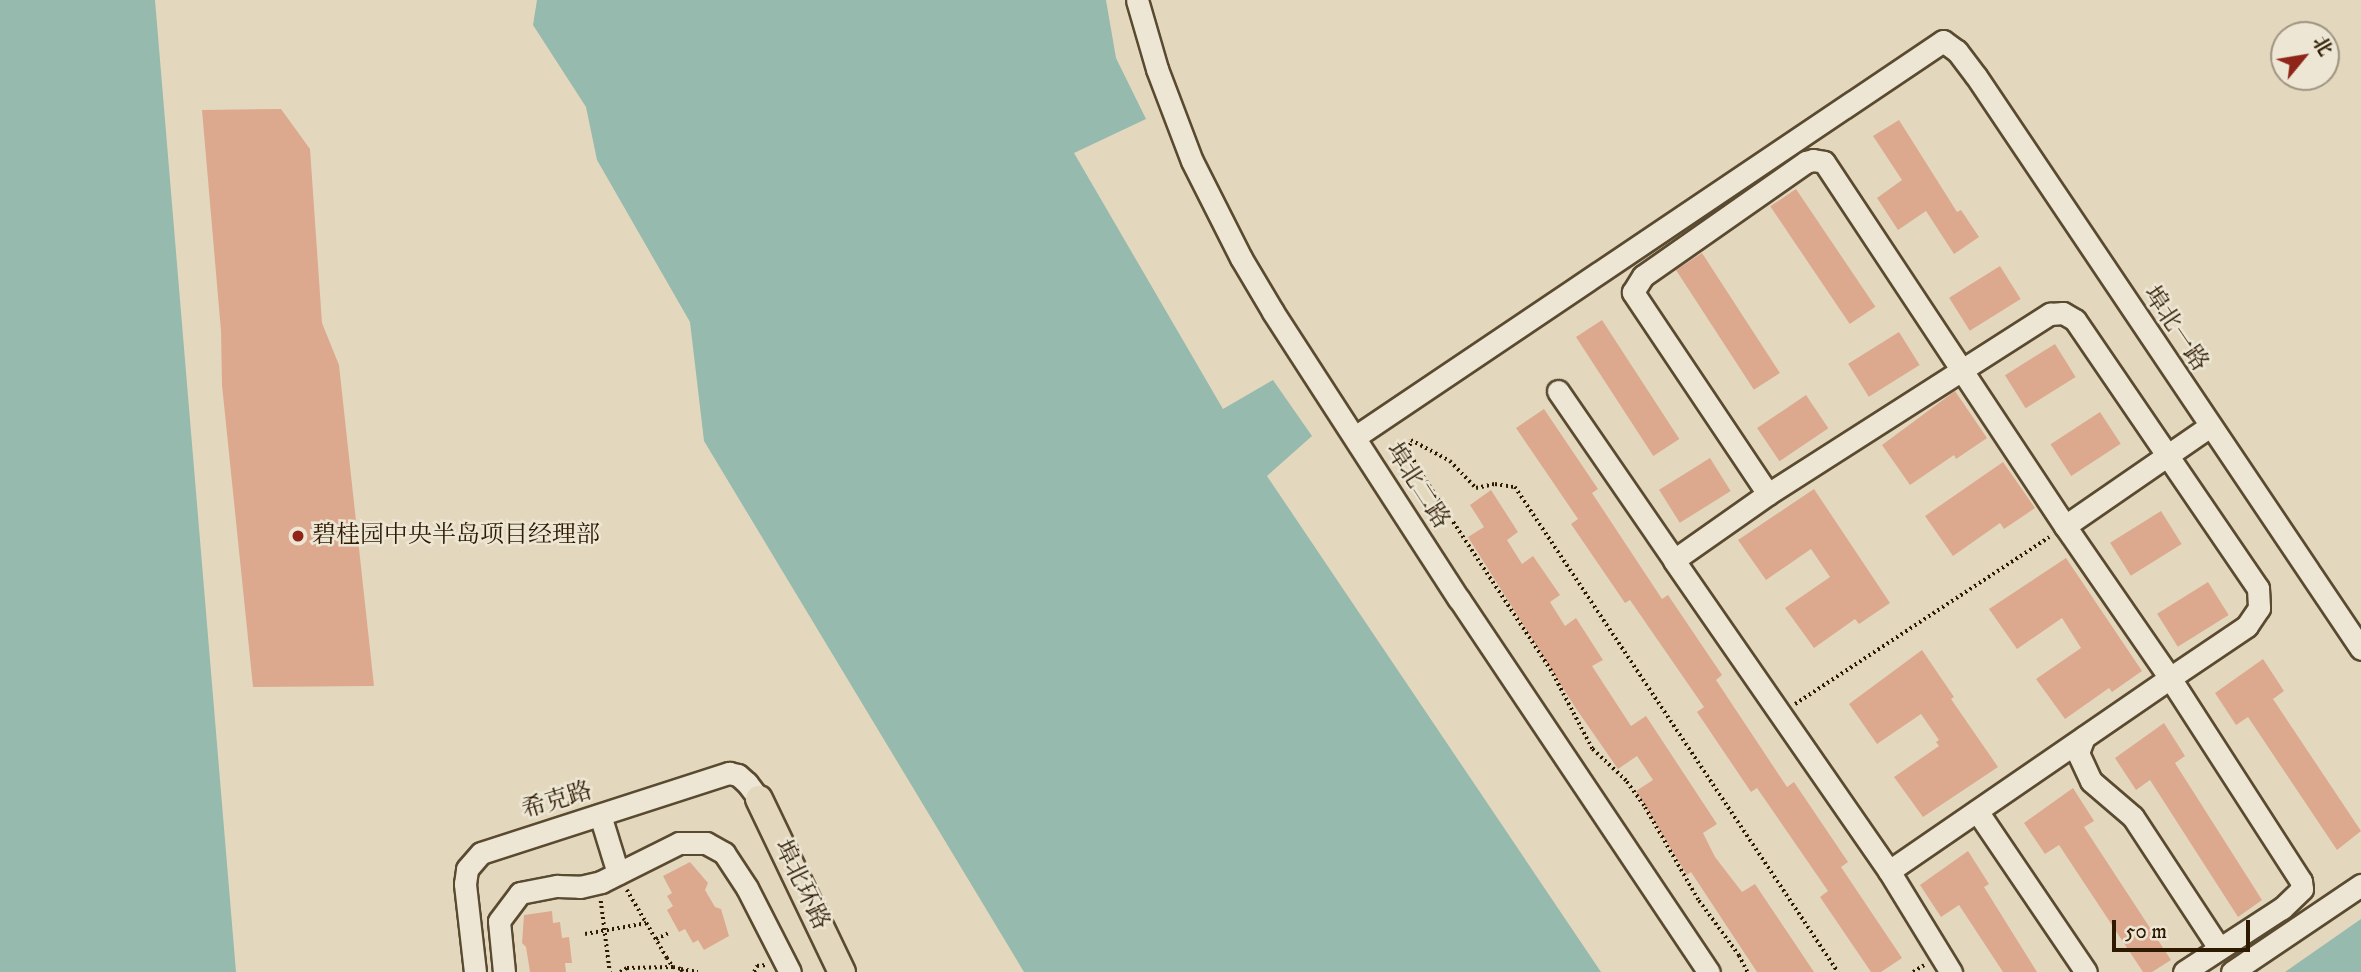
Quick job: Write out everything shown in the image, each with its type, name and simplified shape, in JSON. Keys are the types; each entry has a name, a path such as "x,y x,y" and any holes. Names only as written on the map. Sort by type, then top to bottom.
{"main road":[{"name":"埠北环路","path":"759,799 842,972"}],"street":[{"name":"埠北二路","path":"1137,0 1174,116 1214,206 1292,344 1709,972"},
{"name":"埠北一路","path":"1355,437 1943,41 1957,51 1976,76 2361,649"},
{"path":"1768,494 1633,292 1643,276 1806,162 1824,162 2065,526 2170,678 2301,881 2302,889 2297,897 2184,972"},
{"path":"1674,560 1768,494 2050,314 2063,313 2075,320 2258,588 2259,608 2248,626 1889,871"},
{"path":"1558,391 1889,871 1951,972"},
{"path":"2065,526 2210,426"},
{"path":"2084,737 2078,753 2091,781 2133,817 2220,948"},
{"name":"希克路","path":"475,972 464,884 472,860 490,849 729,773 737,775 747,783 759,799"},
{"path":"1976,811 2086,972"},
{"path":"600,815 618,873"},
{"path":"504,972 499,921 520,893 596,883 679,843 706,843 724,853 747,888 790,972"},
{"path":"2232,972 2361,885"}],"path":[{"path":"1748,972 1698,900 1644,806 1626,781 1592,749 1551,671 1420,472 1408,451 1411,440 1450,461 1476,488 1495,484 1515,487 1838,972"},
{"path":"1781,714 2065,526"},
{"path":"618,873 673,967"},
{"path":"596,883 610,972"},
{"path":"585,934 647,923"},
{"path":"656,939 668,933"},
{"path":"621,972 627,968 673,967 682,971 698,972"}],"water":[{"path":"0,0 155,0 236,972 0,972"},
{"path":"537,0 1106,0 1116,58 1146,119 1074,153 1223,409 1273,380 1312,436 1267,476 1601,972 1024,972 704,441 690,322 597,160 586,107 533,25"},
{"path":"2361,919 2361,972 2285,972"}],"building":[{"name":"碧桂园中央半岛项目经理部","path":"281,109 310,149 322,323 339,365 374,686 253,687 222,385 221,331 202,110"},
{"path":"1899,120 1957,212 1961,210 1979,237 1954,254 1926,211 1898,230 1877,198 1902,180 1873,136"},
{"path":"1796,189 1875,307 1850,324 1770,206"},
{"path":"1702,253 1780,373 1754,390 1676,270"},
{"path":"2000,266 2021,299 1970,331 1949,298"},
{"path":"1602,320 1679,439 1653,456 1576,337"},
{"path":"1899,332 1920,365 1869,397 1848,364"},
{"path":"2055,344 2076,377 2026,408 2005,375"},
{"path":"1955,391 1987,438 1956,459 1954,455 1910,485 1882,445"},
{"path":"1806,395 1828,428 1779,461 1757,428"},
{"path":"1544,409 1598,489 1592,493 1662,599 1668,595 1722,675 1716,680 1787,787 1794,782 1848,862 1841,867 1902,958 1881,972 1871,972 1820,897 1828,891 1757,788 1751,792 1697,712 1704,707 1630,600 1625,603 1571,524 1578,519 1516,428"},
{"path":"2100,412 2121,444 2071,476 2051,444"},
{"path":"1710,458 1731,491 1680,523 1659,490"},
{"path":"2003,462 2035,508 2004,529 2000,523 1953,556 1925,516"},
{"path":"1814,489 1890,603 1859,624 1855,619 1814,648 1785,608 1830,577 1811,549 1766,580 1738,540"},
{"path":"1491,490 1518,532 1507,540 1522,564 1533,556 1560,595 1550,602 1565,626 1576,618 1603,660 1592,666 1631,726 1646,716 1717,824 1703,833 1715,857 1742,892 1755,884 1814,972 1757,972 1691,872 1687,875 1636,791 1653,780 1637,756 1618,769 1575,707 1468,537 1484,527 1470,505"},
{"path":"2161,511 2182,544 2131,576 2110,543"},
{"path":"2066,558 2142,671 2112,692 2109,688 2065,719 2036,679 2081,648 2062,618 2017,649 1989,609"},
{"path":"2208,582 2229,615 2178,647 2157,614"},
{"path":"1922,650 1954,697 1951,699 1998,767 1923,817 1894,777 1939,746 1936,742 1939,740 1921,714 1877,744 1849,704"},
{"path":"2263,659 2284,691 2273,699 2361,831 2337,850 2248,717 2236,725 2215,693"},
{"path":"2164,723 2185,756 2175,763 2262,900 2238,917 2150,780 2136,790 2115,758"},
{"path":"2073,788 2094,821 2084,827 2171,960 2152,972 2143,972 2059,845 2045,854 2024,823"},
{"path":"1968,851 1989,884 1984,887 2037,972 2003,972 1959,905 1941,917 1920,885"},
{"path":"690,862 708,883 705,890 715,907 721,909 729,936 704,950 698,940 693,943 685,929 679,932 667,910 673,906 667,896 672,893 663,876"},
{"path":"552,911 553,923 560,922 562,938 569,937 572,963 565,963 566,972 530,972 526,947 522,943 524,915"}],"place":[{"name":"碧桂园中央半岛项目经理部","path":"298,536"}]}
